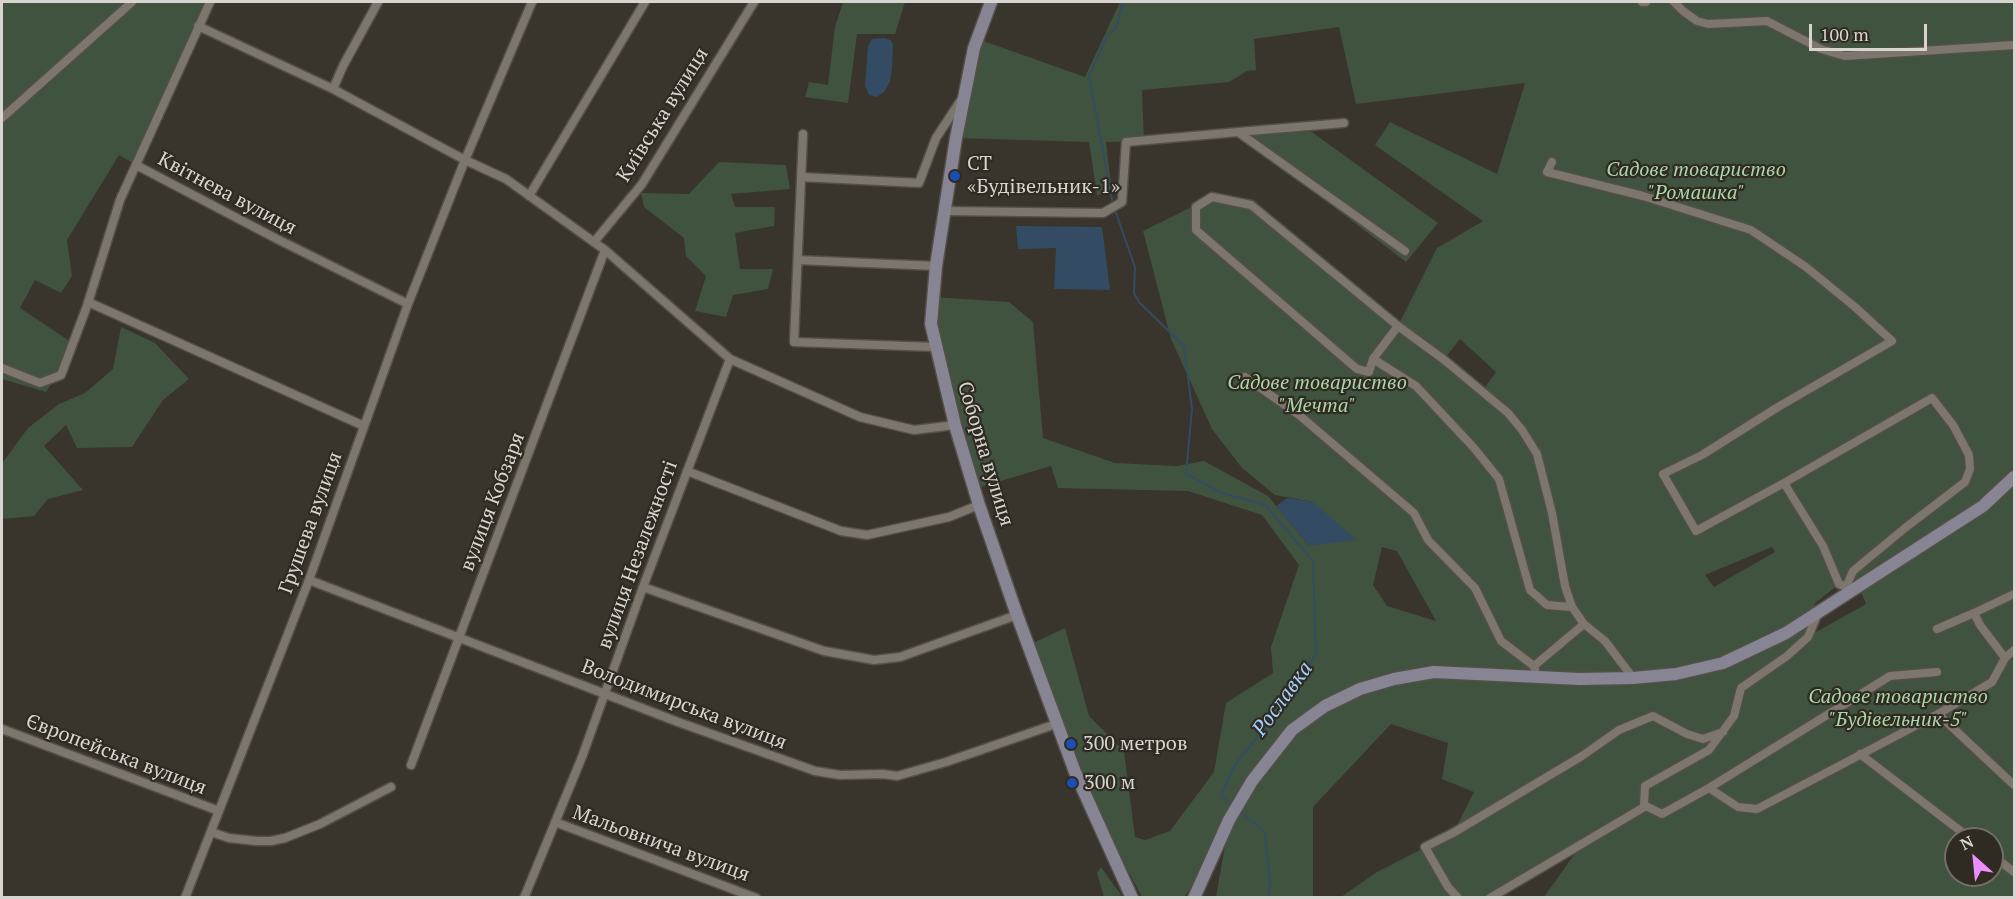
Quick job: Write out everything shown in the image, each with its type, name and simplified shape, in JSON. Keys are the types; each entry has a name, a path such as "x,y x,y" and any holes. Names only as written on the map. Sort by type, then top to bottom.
{"main road":[{"name":"Соборна вулиця","path":"991,2 974,48 963,97 936,266 931,324 954,425 1017,615 1075,772 1132,897"},
{"path":"1194,897 1229,820 1252,781 1292,730 1324,706 1360,689 1394,679 1434,672 1535,671 1580,679 1633,678 1676,674 1723,663 1786,633 1848,590 1983,506 2014,477"}],"street":[{"path":"2,118 132,2"},
{"name":"Квітнева вулиця","path":"210,2 136,165 408,304"},
{"path":"333,89 378,2"},
{"name":"Грушева вулиця","path":"185,897 309,580 408,304 465,160 532,2"},
{"path":"529,196 645,2"},
{"name":"Київська вулиця","path":"594,242 642,184 754,2"},
{"path":"1674,2 1683,12 1697,21 1708,24 1767,21 1821,49 1845,56 2014,45"},
{"path":"198,26 333,89 465,160 493,171 605,250 730,359 860,417 914,430 954,425"},
{"path":"801,177 919,183 936,138 963,97"},
{"path":"944,211 1103,213 1122,202 1126,142 1344,123"},
{"path":"1238,132 1405,252"},
{"path":"803,134 794,342 935,347"},
{"path":"1552,162 1546,172 1643,196 1751,230 1806,267 1892,341 1778,407 1702,455 1663,474 1696,531 1932,398 1953,425 1969,455 1970,469 1965,482 1852,571 1848,590 1839,585 1823,546 1784,483"},
{"path":"2,368 40,383 62,375 120,200 136,165"},
{"path":"1398,326 1373,359 1369,372 1357,369 1196,230 1196,207 1212,197 1251,206 1508,413 1537,454 1552,513 1565,586 1572,607 1584,624 1605,641 1633,678"},
{"name":"вулиця Кобзаря","path":"411,765 605,250"},
{"path":"798,260 936,266"},
{"path":"88,302 364,426"},
{"name":"вулиця Незалежності","path":"524,897 582,757 642,587 730,359"},
{"path":"1373,359 1416,386 1474,448 1499,479 1530,590 1547,605 1572,607"},
{"path":"1245,377 1299,415 1414,513 1428,540 1475,588 1501,641 1535,671 1584,624"},
{"path":"687,471 841,531 867,535 950,517 979,505"},
{"name":"Володимирська вулиця","path":"309,580 459,639 815,771 840,775 897,776 946,762 1056,724"},
{"path":"642,587 824,651 874,660 900,657 1017,615"},
{"path":"1937,629 2014,594"},
{"path":"1818,612 1808,637 1787,656 1741,688 1734,716 1709,750 1645,786 1644,805 1662,814 1709,788 1890,676 1937,672"},
{"path":"1974,613 1980,626 2005,658"},
{"path":"1709,788 1738,807 1757,809 1938,714 1992,682 2005,658 2014,650"},
{"path":"1938,714 2014,785"},
{"path":"1458,897 1448,887 1425,847 1453,833 1572,762 1620,730 1653,716 1687,734 1703,739 1723,732"},
{"name":"Європейська вулиця","path":"2,729 219,811"},
{"path":"1860,754 1955,827"},
{"path":"211,832 229,838 255,841 285,838 320,824 392,787"},
{"path":"1490,897 1646,806"},
{"name":"Мальовнича вулиця","path":"555,822 756,897"}],"green space":[{"path":"2,2 209,2 136,165 119,155 67,240 72,276 61,293 35,280 20,308 77,346 46,392 2,379"},
{"path":"843,2 905,2 895,34 857,34 848,103 805,97 809,82 828,85 835,27"},
{"path":"1120,2 2014,2 2014,656 2012,653 2008,655 2014,662 2014,897 1544,897 1581,845 1490,897 1341,897 1377,872 1453,833 1474,792 1442,779 1448,743 1391,724 1313,807 1313,897 1216,897 1229,823 1209,864 1184,897 1142,897 1075,772 1027,646 1065,628 1089,716 1124,751 1135,837 1145,840 1170,831 1214,772 1226,703 1273,673 1271,647 1299,565 1262,515 1188,491 1058,488 1051,466 974,489 945,388 933,297 1009,302 1033,322 1043,438 1115,463 1177,466 1204,461 1268,496 1309,546 1313,502 1275,495 1242,468 1212,429 1171,339 1143,231 1212,197 1251,205 1398,326 1437,248 1483,221 1375,145 1390,122 1497,174 1525,83 1356,104 1339,27 1254,39 1256,70 1247,71 1229,82 1142,90 1144,141 1106,142 1112,193 1097,195 1089,142 956,138 978,39 1085,77","holes":["1460,339 1496,372 1483,390 1444,359","1382,547 1397,551 1436,621 1387,606 1373,585","1772,547 1775,552 1714,587 1705,575","1853,573 1866,604 1809,636 1818,612 1814,604"]},
{"path":"1309,130 1438,223 1406,262 1237,133"},
{"path":"719,162 786,165 790,189 731,194 735,207 775,207 774,226 735,233 740,269 773,269 768,289 733,295 726,317 695,311 706,276 686,256 684,238 644,207 641,193 689,194"},
{"path":"121,327 155,343 189,379 163,400 132,447 77,448 66,425 44,446 83,490 48,499 34,516 2,519 3,462 28,428 59,404 85,393 113,369"},
{"path":"1101,867 1122,897 1104,897 1097,873"}],"water":[{"path":"872,39 891,40 893,45 892,68 890,81 885,91 877,97 869,95 865,86 868,46"},
{"path":"1016,226 1102,227 1110,290 1054,289 1056,248 1018,249"},
{"path":"1288,498 1313,502 1357,540 1309,546 1276,506"}],"waterway":[{"name":"Рославка","path":"1112,200 1089,76 1107,36 1116,28 1123,2"},
{"name":"Рославка","path":"1116,213 1135,267 1134,293 1139,302 1184,346 1192,409 1186,474 1222,493 1265,505 1313,561 1316,654 1280,711 1235,764 1221,796 1228,801"},
{"name":"Рославка","path":"1239,811 1265,832 1270,884 1268,898"}],"place":[{"name":"СТ «Будівельник-1»","path":"955,176"},
{"name":"300 метров","path":"1071,744"},
{"name":"300 м","path":"1072,783"}],"park label":[{"name":"Садове товариство \"Ромашка\"","path":"1696,182"},
{"name":"Садове товариство \"Мечта\"","path":"1317,394"},
{"name":"Садове товариство \"Будівельник-5\"","path":"1898,708"}]}
